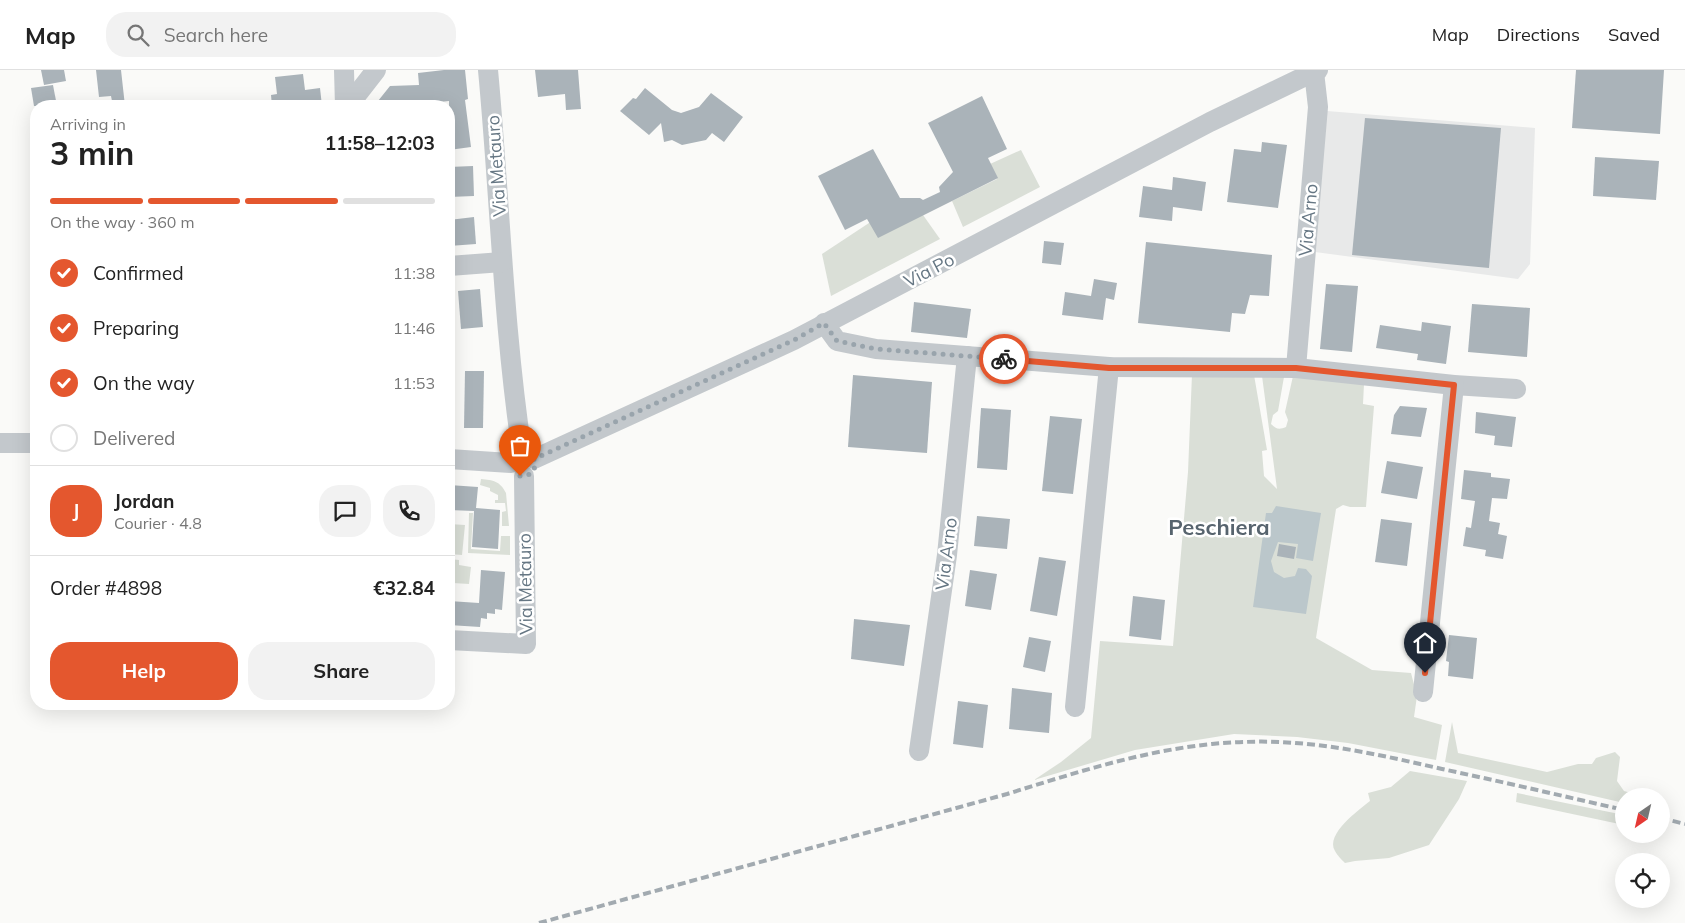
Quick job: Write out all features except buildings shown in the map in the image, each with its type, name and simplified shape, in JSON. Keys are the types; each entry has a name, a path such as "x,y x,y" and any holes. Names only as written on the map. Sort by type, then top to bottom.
{"street":[{"path":"344,70 346,100"},
{"path":"352,100 376,70"},
{"name":"Via Metauro","path":"455,640 526,644 523,462 516,411 502,262 496,150 488,70"},
{"name":"Via Po","path":"523,462 794,340 1210,122 1316,71"},
{"name":"Via Arno","path":"1296,368 1318,107 1316,71"},
{"path":"455,266 502,262"},
{"path":"824,323 837,341 876,349 1109,368 1296,368 1454,385 1516,389"},
{"name":"Via Arno","path":"919,751 947,555 967,356"},
{"path":"1075,707 1109,368"},
{"path":"1423,692 1454,385"},
{"path":"0,443 30,443"},
{"path":"455,459 523,462"}],"shaded area":[{"path":"1327,111 1535,128 1530,264 1518,279 1315,252"},
{"path":"1021,150 1040,187 963,227 952,201 997,179 990,164"},
{"path":"923,215 940,239 831,296 822,254 869,223"},
{"path":"1192,374 1254,375 1267,450 1262,451 1264,476 1277,489 1262,376 1284,377 1278,411 1273,415 1271,424 1279,429 1286,427 1288,420 1285,412 1293,376 1364,384 1363,404 1374,406 1366,507 1343,505 1336,509 1316,638 1372,670 1411,673 1417,696 1414,717 1442,725 1436,760 1348,743 1297,737 1234,734 1135,750 1034,780 1061,762 1091,738 1100,641 1173,646 1188,472"},
{"path":"481,479 496,482 504,489 509,526 502,526 502,512 506,511 505,503 495,503 495,500 498,500 498,495 490,491 490,488 480,485"},
{"path":"1276,506 1321,513 1313,561 1296,558 1298,544 1278,542 1271,561 1274,572 1284,578 1295,576 1298,568 1306,569 1312,576 1306,614 1253,607 1266,513 1272,513"},
{"path":"469,513 473,513 471,549 500,551 501,536 510,536 510,555 468,553"},
{"path":"455,524 465,525 462,555 455,554"},
{"path":"455,560 459,560 459,565 471,567 469,584 455,583"},
{"path":"1452,722 1458,753 1547,772 1578,764 1592,764 1596,758 1615,752 1620,757 1617,781 1622,788 1615,788 1615,801 1445,762"},
{"path":"1410,771 1467,781 1459,799 1429,845 1389,858 1345,863 1336,853 1333,844 1339,830 1351,816 1370,801 1368,793 1391,787"},
{"path":"1517,793 1615,813 1615,823 1516,802"}],"railway":[{"path":"539,923 1124,760 1154,753 1214,744 1269,742 1319,745 1393,758 1615,808"},
{"path":"1670,820 1685,824"}],"way so far":[{"path":"520,476 531,474 536,463 534,459 794,340 824,323 837,341 876,349 1004,359"}],"district":[{"name":"Peschiera","path":"1219,527"}],"route":[{"path":"1004,359 1109,368 1296,368 1454,385 1425,673"}]}
